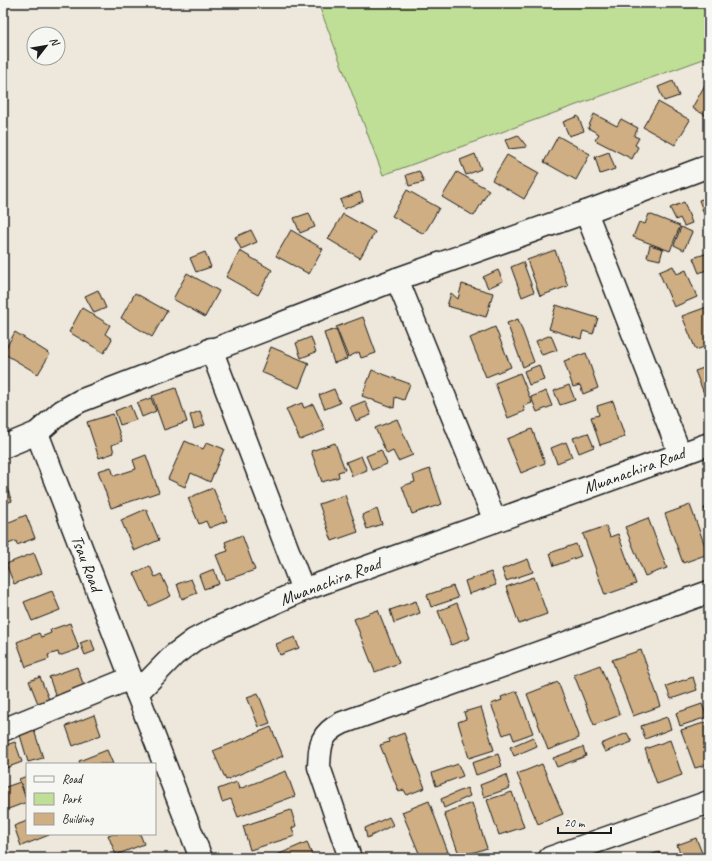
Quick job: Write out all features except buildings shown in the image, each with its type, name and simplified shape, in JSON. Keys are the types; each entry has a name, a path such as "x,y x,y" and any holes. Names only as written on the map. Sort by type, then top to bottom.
{"street":[{"path":"3,447 37,433 62,411 80,401 211,349 397,279 586,212 709,166"},
{"path":"586,212 680,454"},
{"path":"397,279 495,521"},
{"path":"211,349 303,590"},
{"name":"Tsau Road","path":"37,433 134,685"},
{"name":"Mwanachira Road","path":"134,685 194,640 217,628 303,590 709,444"},
{"path":"350,858 319,767 323,738 331,728 342,722 709,592"},
{"path":"3,730 134,685 201,858"},
{"path":"550,858 709,802"}],"green space":[{"path":"318,3 693,3 705,5 709,15 709,57 383,175"}]}
